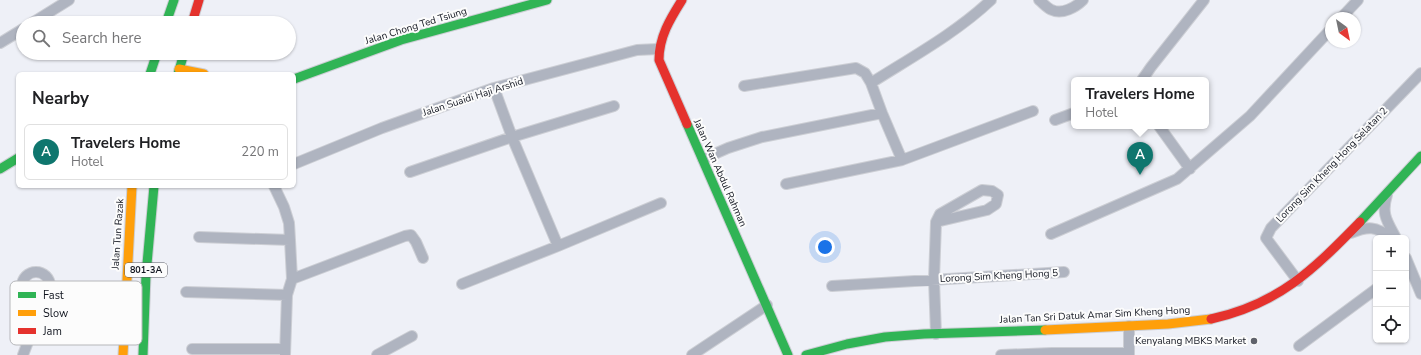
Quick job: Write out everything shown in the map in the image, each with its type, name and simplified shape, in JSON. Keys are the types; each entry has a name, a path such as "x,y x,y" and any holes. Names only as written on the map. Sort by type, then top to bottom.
{"main road":[{"path":"168,16 174,0"},
{"path":"194,16 199,0"},
{"name":"Jalan Chong Ted Tsiung","path":"296,78 401,40 546,0"},
{"path":"658,49 666,27 682,0"},
{"name":"Jalan Wan Abdul Rahman","path":"658,49 659,60 788,355"},
{"path":"151,72 154,60"},
{"path":"178,71 182,60"},
{"name":"Jalan Tan Sri Datuk Amar Sim Kheng Hong","path":"806,355 833,347 873,339 910,335 1129,326 1186,322 1233,313 1265,301 1298,281 1319,263 1348,234 1421,156"},
{"path":"0,169 16,159"},
{"name":"Jalan Tun Razak","path":"127,281 132,188"},
{"name":"801-3A","path":"143,355 146,275 154,188"},
{"name":"Jalan Tun Razak","path":"123,355 124,345"}],"street":[{"path":"43,16 69,0"},
{"path":"871,83 932,45 982,9 991,0"},
{"path":"1039,0 1052,10 1058,11 1070,10 1083,0"},
{"path":"1144,77 1204,0"},
{"path":"1347,12 1358,0"},
{"path":"0,43 16,33"},
{"path":"1051,234 1178,179 1250,116 1325,35"},
{"name":"Jalan Suaidi Haji Arshid","path":"296,163 382,128 494,88 637,50 658,49"},
{"path":"744,86 856,68 865,73 871,83 902,160"},
{"name":"Lorong Sim Kheng Hong Selatan 2","path":"1298,281 1266,238 1271,228 1421,73"},
{"path":"494,88 512,137 558,246"},
{"path":"410,172 512,137 614,106"},
{"path":"786,184 902,160 1033,111"},
{"path":"702,159 728,148 762,137 882,113"},
{"path":"1055,120 1071,114"},
{"path":"1161,129 1190,169"},
{"path":"192,349 285,352 287,295 292,279 289,223 284,207 275,188"},
{"path":"982,190 992,191 998,195 996,204 987,210 936,222 940,214 982,190"},
{"path":"1389,190 1384,206 1385,218 1394,235"},
{"path":"462,284 661,203"},
{"name":"Lorong Sim Kheng Hong 5","path":"936,222 934,280 936,334"},
{"path":"1348,234 1361,229 1373,227 1388,235"},
{"path":"292,279 411,235 423,258"},
{"path":"199,237 290,240"},
{"path":"1409,267 1421,294"},
{"name":"Lorong Sim Kheng Hong 5","path":"832,286 1064,272"},
{"path":"1299,346 1373,291"},
{"path":"186,292 287,295"},
{"path":"692,355 767,305"},
{"path":"1001,355 1052,353 1129,354 1129,326"},
{"path":"378,355 412,336"},
{"path":"23,355 27,345"}],"traffic: fast":[{"path":"168,16 174,0"},
{"path":"296,78 401,40 547,0"},
{"path":"151,72 155,60"},
{"path":"179,72 182,60"},
{"path":"687,124 788,355"},
{"path":"1360,222 1421,156"},
{"path":"0,169 16,159"},
{"path":"143,355 146,275 154,188"},
{"path":"806,355 847,344 885,337 924,334 1045,330"}],"traffic: slow":[{"path":"179,69 194,72"},
{"path":"127,281 132,188"},
{"path":"1045,330 1168,324 1211,319"},
{"path":"123,355 124,345"}],"traffic: jam":[{"path":"194,16 199,0"},
{"path":"682,0 669,21 663,36 659,52 659,60 687,124"},
{"path":"1211,319 1256,304 1293,283 1310,270 1360,222"}],"place":[{"name":"Travelers Home","path":"1140,175"},
{"name":"Kenyalang MBKS Market","path":"1254,341"}]}
